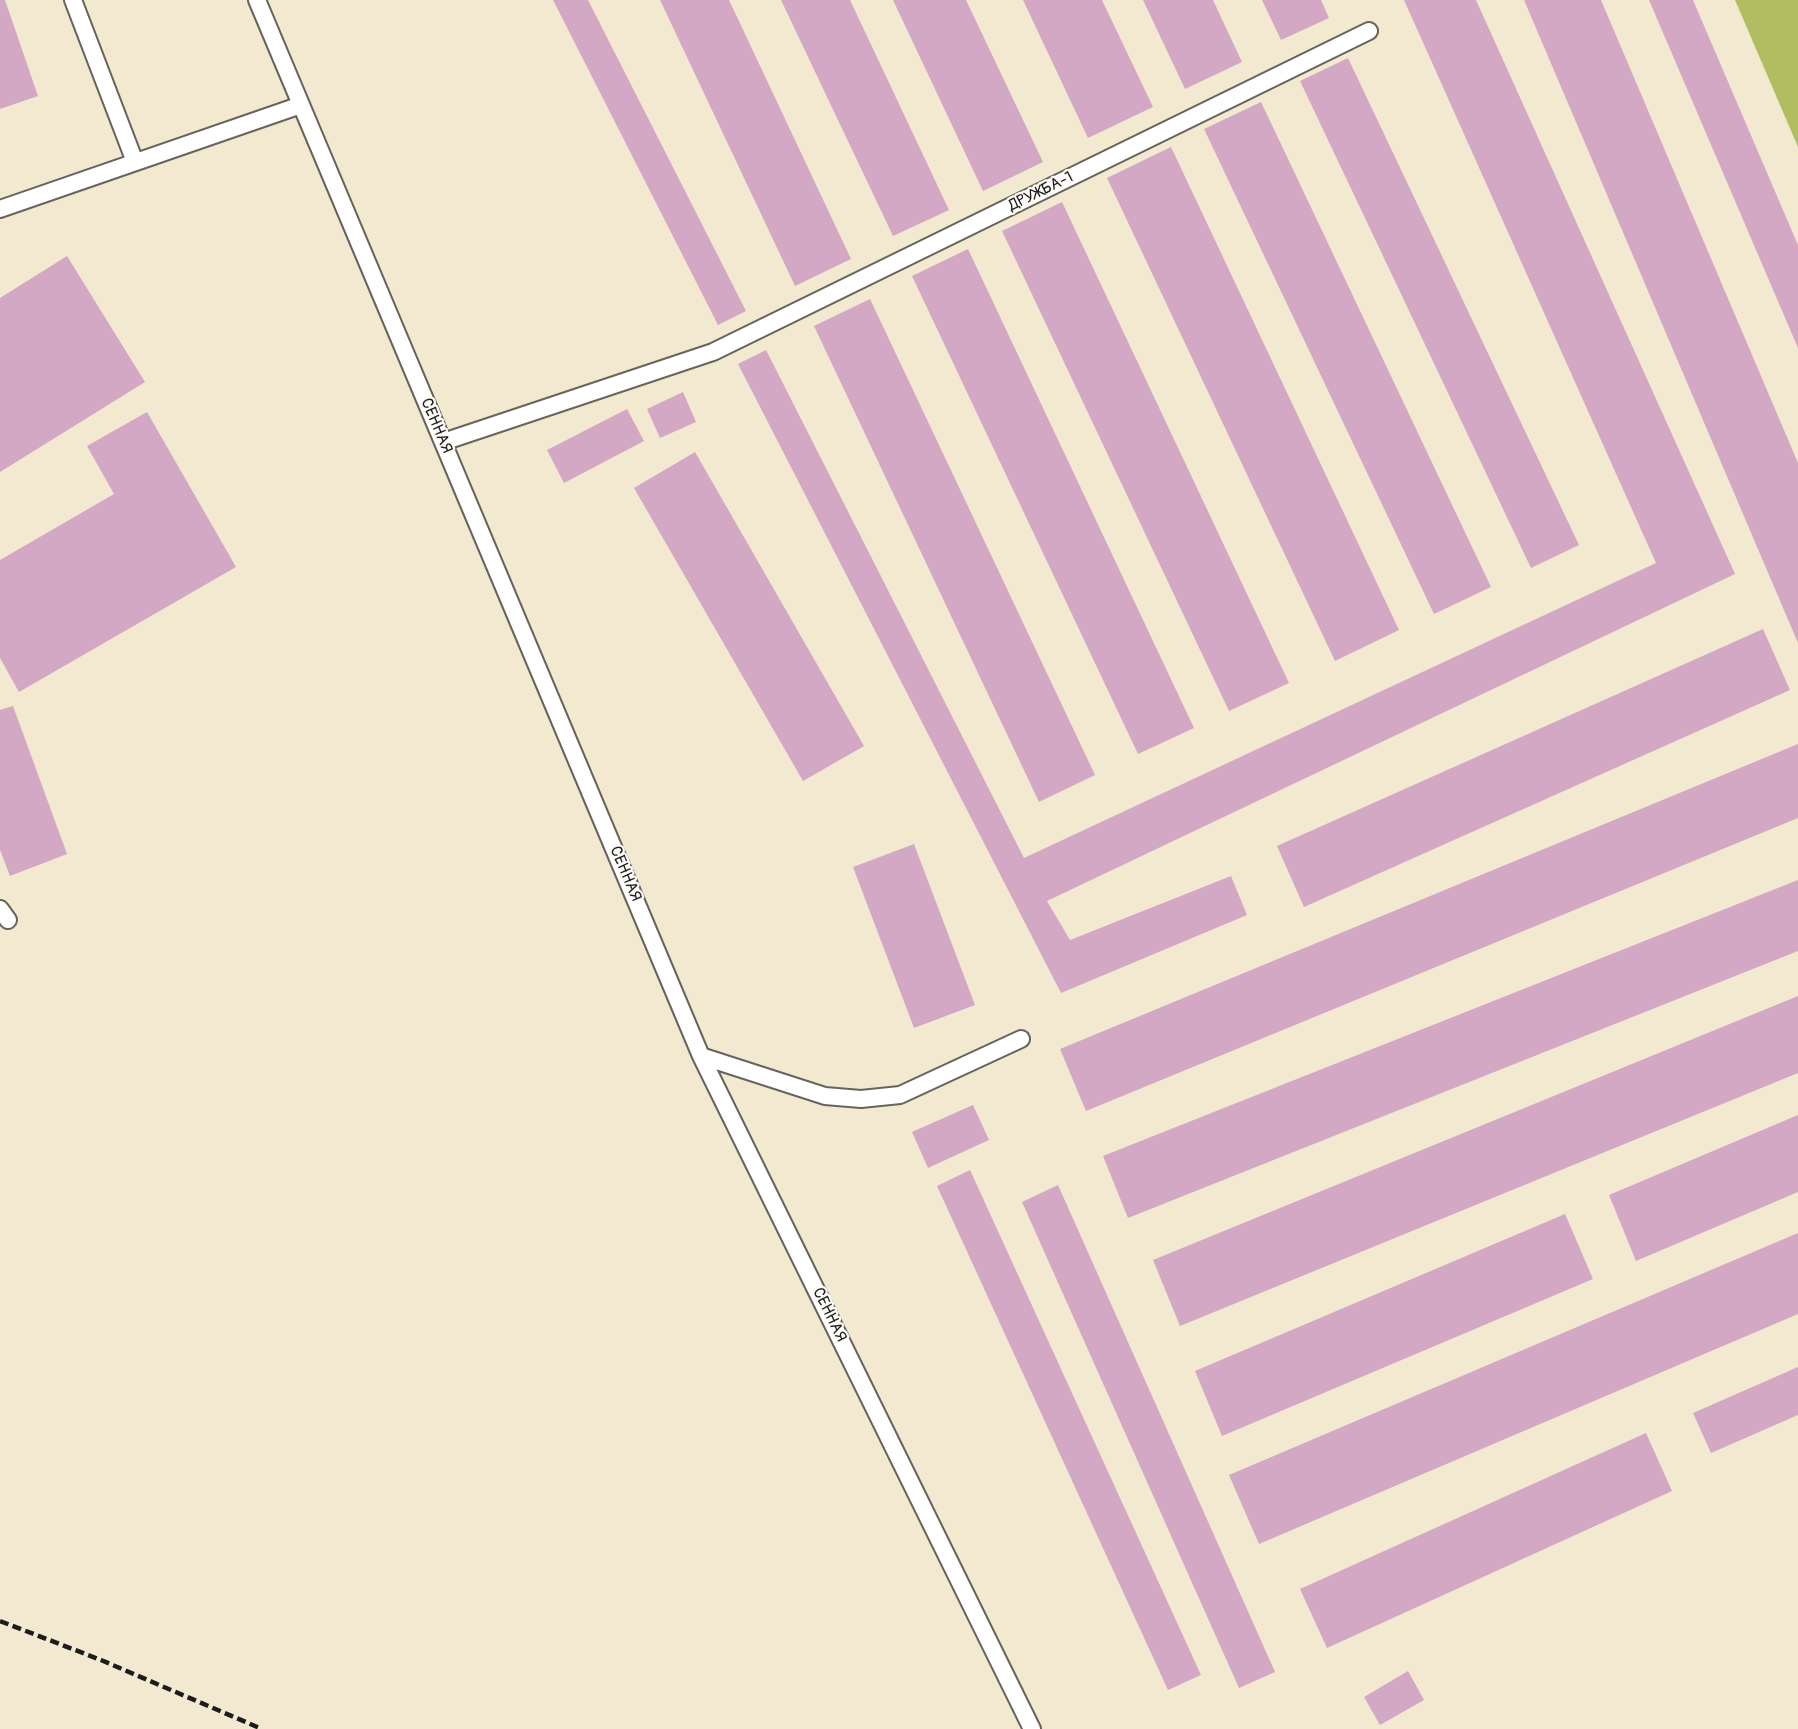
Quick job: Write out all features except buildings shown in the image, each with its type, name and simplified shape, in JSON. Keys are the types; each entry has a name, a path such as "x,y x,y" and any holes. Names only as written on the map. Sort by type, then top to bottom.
{"lane":[{"path":"73,0 135,162"},
{"name":"СЕННАЯ","path":"257,0 702,1056 1032,1729"},
{"name":"ДРУЖБА-1","path":"443,442 713,352 1370,31"},
{"path":"0,209 301,105"},
{"path":"702,1056 825,1096 861,1099 900,1095 1021,1039"}],"green space":[{"path":"1735,0 1798,0 1798,147"}],"railway":[{"path":"0,1621 101,1660 262,1729"}]}
